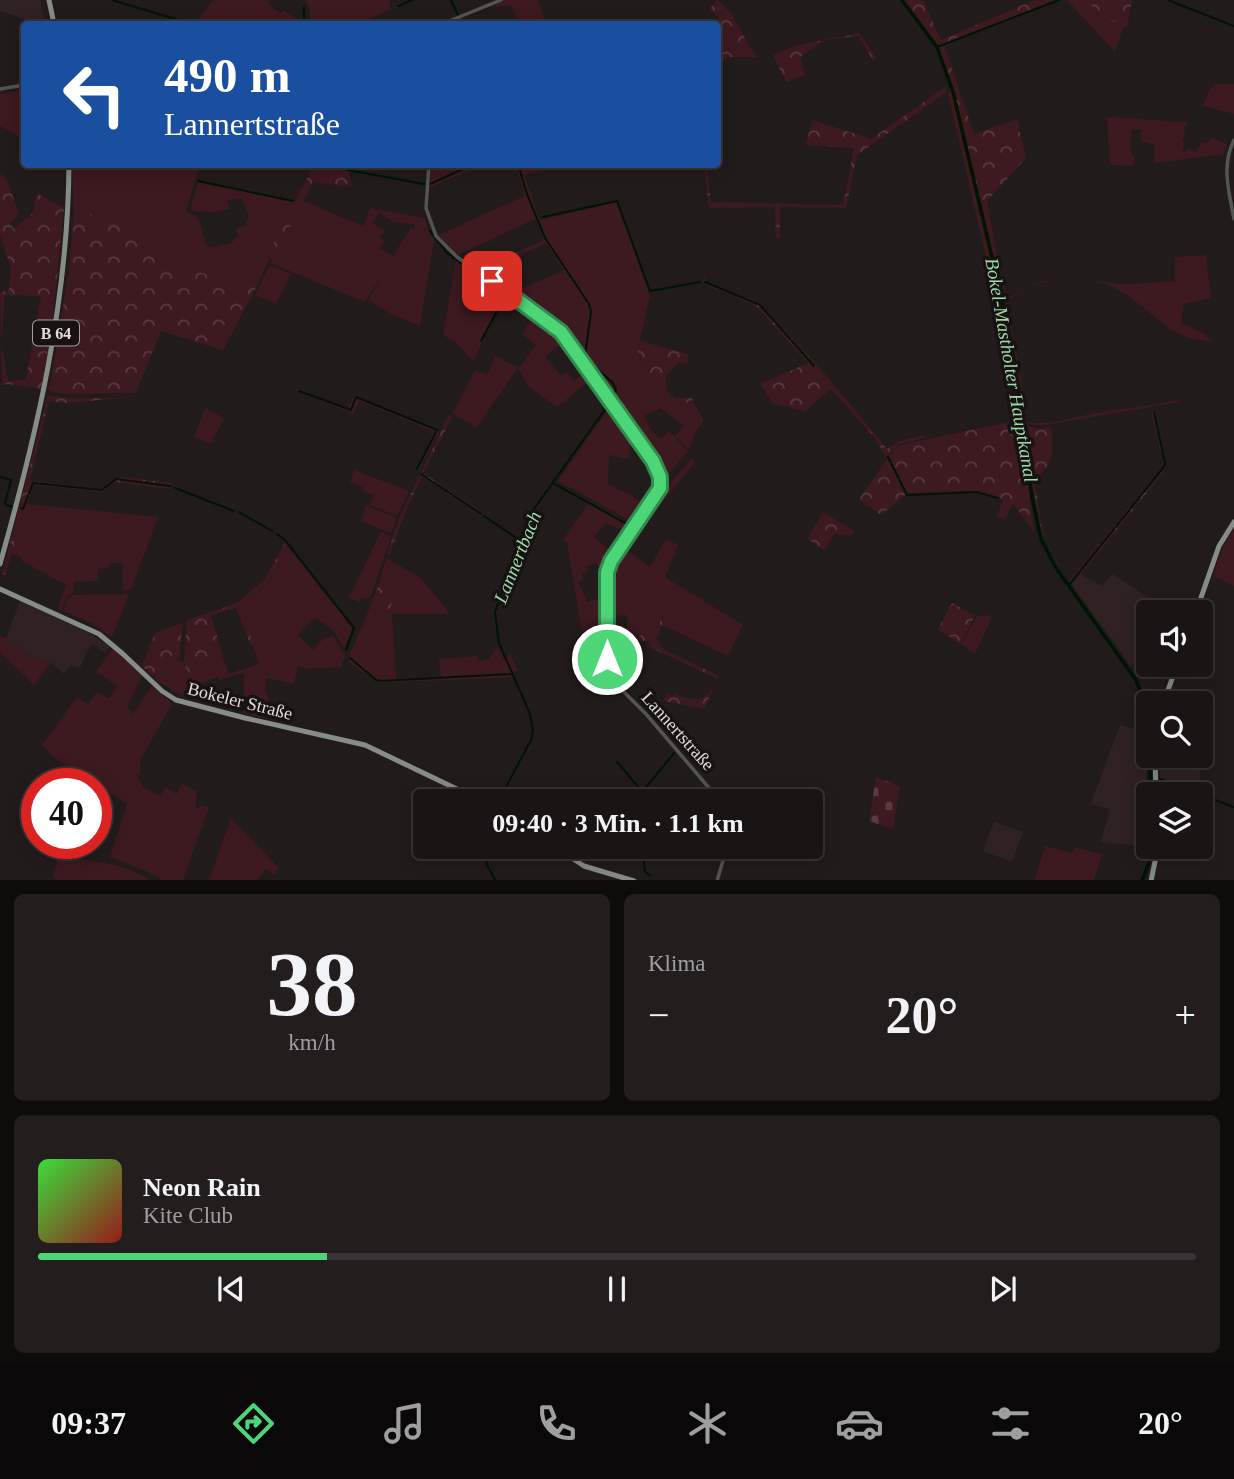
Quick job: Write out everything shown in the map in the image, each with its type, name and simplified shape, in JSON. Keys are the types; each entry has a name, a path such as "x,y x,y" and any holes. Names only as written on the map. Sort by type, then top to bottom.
{"main road":[{"path":"49,0 53,21"},
{"name":"B 64","path":"0,565 35,433 56,329 67,235 69,168"},
{"path":"1200,600 1219,546 1234,522"},
{"name":"Bokeler Straße","path":"0,591 99,634 162,691 177,700 365,745 457,789"},
{"path":"573,859 584,866 634,880"},
{"path":"1151,880 1155,859"}],"street":[{"path":"451,21 501,0"},
{"path":"0,89 21,86"},
{"path":"1234,140 1227,156 1226,168 1234,219"},
{"name":"Lannertstraße","path":"429,168 427,218 436,236 457,257 561,332 659,472 659,491 611,561 607,572 607,666 615,684 646,714 710,789"},
{"path":"717,880 723,859"}],"shaded area":[{"path":"0,0 40,0 45,21 29,21 0,11"},
{"path":"1080,574 1102,586 1112,574 1151,599 1136,600 1136,660 1132,667 1072,585"},
{"path":"20,601 79,627 110,646 105,653 93,644 80,668 70,666 64,674 51,663 21,653 9,644 6,638"},
{"path":"1120,725 1136,729 1136,768 1146,768 1146,782 1136,782 1136,846 1101,842 1110,809 1091,804"},
{"path":"1160,768 1202,768 1201,782 1172,782 1160,778"},
{"path":"994,822 1023,832 1012,862 983,851"}],"green space":[{"path":"213,0 269,0 268,3 280,13 283,10 300,21 197,21"},
{"path":"305,0 390,0 390,10 363,21 311,21"},
{"path":"504,0 538,0 544,18 542,21 518,21 511,5 492,7"},
{"path":"718,0 732,15 756,57 729,57 721,62 721,34 724,30 721,28 721,21 717,21 719,17 709,9"},
{"path":"903,0 923,0 941,40 1034,0 1055,0 944,44 974,134 1017,119 1026,158 987,201 980,203 954,92 938,47"},
{"path":"1067,0 1091,0 1093,13 1124,25 1115,52"},
{"path":"1091,0 1132,0 1127,27 1093,13"},
{"path":"859,33 876,58 873,60 858,36 825,40 800,57 805,75 786,82 773,55 802,44"},
{"path":"1215,84 1234,84 1234,114 1203,106 1209,90"},
{"path":"945,87 947,92 857,155 846,208 780,207 780,238 776,238 775,207 709,208 704,168 711,202 840,205 844,200 854,148 806,145 812,120 871,139"},
{"path":"21,90 21,137 0,126 0,94"},
{"path":"952,92 979,203 987,201 1007,298 1042,281 1054,280 1035,285 997,305 948,93"},
{"path":"1107,117 1186,122 1182,141 1185,143 1182,150 1185,153 1188,148 1196,152 1202,142 1207,144 1211,137 1228,145 1224,154 1155,163 1154,145 1141,141 1141,130 1132,129 1130,145 1135,159 1134,166 1112,165"},
{"path":"72,168 199,168 186,211 198,217 206,244 210,248 231,243 238,236 236,229 244,226 249,216 242,199 227,200 230,209 217,212 193,211 191,207 198,182 295,202 267,256 270,258 258,284 161,265 115,217 74,212"},
{"path":"312,168 348,168 352,187 313,182 273,260 267,256"},
{"path":"432,168 474,168 429,188"},
{"path":"517,168 555,168 524,175 540,220 617,202 650,296 637,353 660,386 675,399 694,403 704,421 695,432 689,450 675,436 683,426 661,408 644,416 651,430 661,439 669,431 688,451 665,478 657,462 585,362 587,355 582,360 558,325 512,293 564,270 546,243 484,271 481,268 544,240 535,219 458,255 438,235 525,196"},
{"path":"0,174 6,178 19,213 10,224 14,229 34,212 36,193 64,208 52,328 41,389 0,385 1,345 8,381 26,379 41,296 5,295 1,343 0,293 9,290 11,268 0,235"},
{"path":"303,201 364,226 370,208 425,218 428,228 422,230 428,230 434,240 420,326 391,314 368,300 383,273 365,302 270,263","holes":["379,213 394,222 415,225 415,229 410,229 393,256 380,248 385,241 380,238 385,230 373,223"]},
{"path":"74,212 115,217 161,265 258,284 223,350 161,331 136,393 65,394 49,391 69,270"},
{"path":"1206,255 1211,298 1184,304 1181,323 1201,332 1214,342 1175,332 1125,294 1106,284 1093,281 1129,284 1175,281 1175,257"},
{"path":"456,260 507,295 489,326 474,362 456,343 443,335"},
{"path":"272,266 291,274 276,304 255,295"},
{"path":"705,273 705,281 759,303 825,374 887,449 898,442 924,435 924,438 899,444 886,458 876,439 831,389 805,411 773,404 760,384 808,363 756,306 703,283"},
{"path":"1006,303 1019,365 1026,422 1053,422 1106,411 1178,400 1179,402 1040,426 1017,422 1011,370 998,308"},
{"path":"534,315 554,329 564,342 545,356 561,376 567,372 574,381 582,375 580,371 583,369 591,380 557,407 529,387 518,368 476,428 453,413 475,370 487,375 495,356 519,368 536,345 522,334"},
{"path":"640,341 689,354 687,364 679,362 666,376 666,390 675,398 692,398 694,403 674,399 653,379 637,352"},
{"path":"297,389 348,408 355,395 439,431 419,470 417,469 434,432 360,401 353,414 296,391"},
{"path":"48,395 64,398 125,398 65,403 49,401 30,481 102,489 120,477 171,483 169,489 114,482 103,492 33,485 5,575 2,574"},
{"path":"610,406 631,436 628,459 609,455 608,484 647,504 634,523 558,481"},
{"path":"205,408 224,418 211,444 194,437"},
{"path":"1155,411 1165,464 1163,473 1072,585 1069,581 1161,469 1163,460 1151,412"},
{"path":"449,415 452,417 423,473 483,513 481,516 422,476 389,556 387,554 399,518"},
{"path":"1005,423 1020,425 1034,532 1013,503 1005,520 997,517 1003,499 976,491 907,493 889,456 900,445"},
{"path":"1024,426 1040,429 1051,427 1052,450 1049,463 1034,479 1044,538 1031,480"},
{"path":"692,458 695,462 643,527 638,525 663,486 666,488"},
{"path":"888,458 905,495 881,515 859,499"},
{"path":"354,470 409,491 397,516 370,505 374,496 362,490 363,487 350,482"},
{"path":"589,502 632,526 623,538 620,535 623,531 606,523 594,537 613,553 605,572 602,573 596,563 586,566 588,572 582,574 584,580 579,582 587,602 604,597 604,626 582,632 567,542 563,540"},
{"path":"26,504 158,517 131,589 123,591 123,563 110,563 109,568 98,569 98,581 74,582 73,593 68,595 61,611 57,609 66,585 11,553"},
{"path":"366,505 397,518 391,533 361,521"},
{"path":"823,512 854,531 852,536 835,534 824,550 807,539"},
{"path":"1234,529 1234,586 1213,576 1223,547"},
{"path":"381,531 391,537 370,599 361,598 360,602 349,598"},
{"path":"666,539 678,545 665,577 743,625 728,656 662,625 666,617 662,616 653,635 641,635 635,640 627,639 627,615 609,617 611,573 623,547 650,567"},
{"path":"285,543 288,547 268,584 239,606 254,645 251,646 236,608 211,615 223,657 195,664 190,684 184,662 187,620 237,603 264,580"},
{"path":"288,547 352,628 344,649 334,631 315,617 298,635 313,650 322,640 333,635 345,656 341,667 308,669 298,666 294,684 267,678 265,690 269,699 264,718 244,713 244,673 208,681 195,687 185,698 159,682 168,656 184,662 190,683 195,664 223,657 228,674 259,664 239,606 268,584"},
{"path":"389,559 421,578 450,614 392,614 396,679 441,677 439,659 477,656 478,661 489,659 496,648 504,660 510,654 518,671 511,672 513,677 381,683 352,665 348,659 370,607 386,619 395,595 380,580 386,560"},
{"path":"380,580 395,595 386,619 370,607"},
{"path":"129,594 112,637 91,623 63,611 67,600 73,595"},
{"path":"952,603 975,616 960,644 938,629"},
{"path":"663,615 666,617 656,638 663,649 719,676 718,679 649,647 650,642 635,640 641,635 653,635"},
{"path":"977,616 992,617 975,654 961,644"},
{"path":"183,623 179,660 168,656 159,682 142,666 155,633"},
{"path":"0,636 10,640 9,644 22,648 21,653 51,663 34,685 0,652"},
{"path":"113,649 142,675 127,707 133,714 152,686 172,704 141,759 140,775 136,775 144,788 162,796 165,787 177,794 181,783 197,792 195,808 200,805 209,807 183,880 162,880 112,858 127,804 112,794 112,768 70,768 53,757 42,745 77,697 88,704 96,693 109,698 117,686 96,671"},
{"path":"716,682 704,709 664,701 667,694 690,699 701,698 710,692"},
{"path":"876,777 900,786 893,829 869,821"},
{"path":"231,818 279,868 274,875 266,869 258,880 209,880"},
{"path":"1045,846 1072,853 1075,847 1102,854 1094,880 1035,880"},
{"path":"58,859 83,860 106,863 150,880 56,880 53,876"}],"waterway":[{"path":"112,0 182,21"},
{"path":"398,6 412,0"},
{"name":"Lannertbach","path":"451,0 458,15"},
{"name":"Bokel-Mastholter Hauptkanal","path":"902,0 937,47 953,92 1004,308 1013,354 1032,497 1041,539 1056,568 1136,680 1140,691"},
{"path":"937,47 1059,0"},
{"path":"1168,0 1234,26"},
{"path":"304,7 304,20"},
{"path":"337,168 424,184"},
{"path":"430,184 465,168"},
{"name":"Lannertbach","path":"519,168 545,238 589,304 591,312 585,356"},
{"path":"198,181 293,201"},
{"path":"543,217 617,201 650,291 700,282"},
{"path":"430,231 447,253 497,288"},
{"path":"705,282 760,305 814,366"},
{"path":"481,341 506,294 504,293"},
{"path":"556,330 608,403"},
{"name":"Lannertbach","path":"586,359 613,383 616,390 612,399"},
{"path":"299,391 351,410 356,397 437,430 417,469"},
{"name":"Lannertbach","path":"505,789 531,740 533,731 530,714 499,643 495,612 531,513 609,404"},
{"path":"1069,585 1165,464 1154,412"},
{"path":"888,457 907,495 977,492 998,498"},
{"path":"421,474 481,514"},
{"path":"0,477 11,480 5,503 12,507"},
{"path":"21,508 23,509 33,483 102,490 116,479 170,486"},
{"path":"553,483 632,527"},
{"path":"175,488 234,511"},
{"path":"239,512 272,531"},
{"path":"484,516 518,539"},
{"path":"277,534 285,540 354,628 346,650"},
{"path":"350,658 376,680 381,681 512,674"},
{"path":"645,789 674,753"},
{"path":"617,762 640,789"},
{"name":"Bokel-Mastholter Hauptkanal","path":"1150,768 1150,782"},
{"path":"1160,779 1234,807"},
{"name":"Lannertbach","path":"486,859 495,880"},
{"path":"643,859 645,872 650,875"},
{"name":"Bokel-Mastholter Hauptkanal","path":"1142,880 1150,859"}],"route":[{"path":"492,281 550,321 561,332 659,472 659,491 608,566 607,659"}]}
